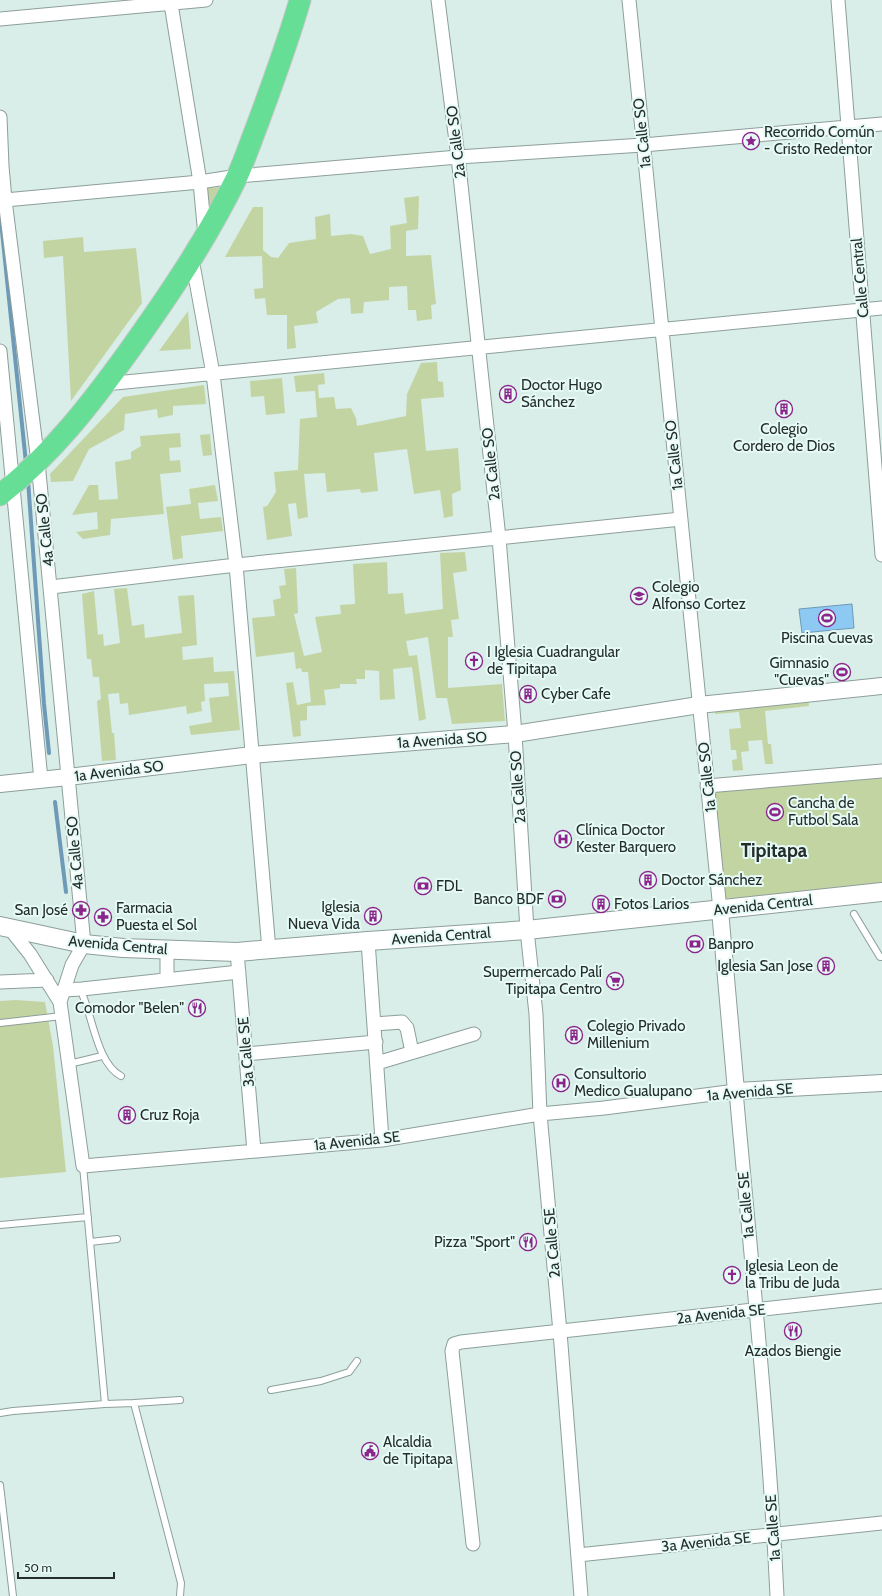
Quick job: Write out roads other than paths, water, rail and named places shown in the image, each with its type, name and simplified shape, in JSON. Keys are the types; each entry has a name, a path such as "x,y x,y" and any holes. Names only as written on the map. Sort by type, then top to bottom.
{"highway":[{"path":"21,477 69,430 105,384 154,316 205,237 238,176 285,51 300,0"}],"main road":[{"name":"Avenida Central","path":"6,928 84,944 123,948 237,952 527,930 882,892"}],"street":[{"path":"0,19 206,0"},
{"name":"2a Calle SO","path":"438,0 458,157 500,538 515,734 527,930"},
{"name":"1a Calle SO","path":"629,0 720,910"},
{"name":"Calle Central","path":"838,0 882,555"},
{"path":"170,4 200,182 205,237"},
{"name":"4a Calle SO","path":"0,117 21,477 51,587 84,944"},
{"path":"6,200 200,182 238,176 458,157 643,144 882,124"},
{"path":"192,259 212,374 236,565 269,950"},
{"path":"105,384 882,308"},
{"path":"0,351 2,392 21,477 40,780"},
{"path":"51,587 236,565 681,519"},
{"name":"1a Avenida SO","path":"0,784 252,755 515,734 699,705 882,686"},
{"path":"707,786 882,771"},
{"name":"1a Calle SE","path":"720,910 756,1310 774,1535 777,1596"},
{"path":"6,928 47,980 62,996"},
{"name":"2a Calle SE","path":"527,930 536,1014 540,1114 560,1332 581,1596"},
{"path":"368,941 382,1140"},
{"path":"83,1166 62,1016 62,996 72,965 84,944"},
{"path":"166,950 167,979"},
{"name":"3a Calle SE","path":"237,952 254,1151"},
{"path":"62,996 82,989 239,972"},
{"path":"0,982 47,980"},
{"path":"374,1024 402,1022 405,1025 412,1052"},
{"path":"377,1063 474,1034"},
{"path":"246,1054 376,1042"},
{"name":"1a Avenida SE","path":"83,1166 382,1140 540,1114 604,1108 736,1091 882,1083"},
{"name":"2a Avenida SE","path":"473,1544 452,1351 454,1344 461,1342 882,1296"},
{"name":"3a Avenida SE","path":"578,1555 882,1523"}],"lane":[{"path":"854,914 872,946 880,957 882,957"},
{"path":"82,989 102,1056 110,1069 121,1076"},
{"path":"0,1023 62,1016"},
{"path":"69,1064 102,1056"},
{"path":"83,1166 105,1404"},
{"path":"0,1225 88,1217"},
{"path":"90,1242 118,1239"},
{"path":"272,1390 321,1381 348,1372 357,1361"},
{"path":"0,1413 105,1404 180,1400"},
{"path":"134,1403 181,1583 180,1596"},
{"path":"0,1485 13,1596"}],"water":[{"name":"Piscina Cuevas","path":"852,604 854,628 802,633 799,609"}],"waterway":[{"path":"0,212 26,463"},
{"path":"28,480 44,704 49,753"},
{"path":"55,802 66,892"}],"place":[{"name":"Recorrido Común - Cristo Redentor","path":"751,141"},
{"name":"Doctor Hugo Sánchez","path":"508,394"},
{"name":"Colegio Cordero de Dios","path":"784,409"},
{"name":"Colegio Alfonso Cortez","path":"639,596"},
{"name":"Piscina Cuevas","path":"827,618"},
{"name":"I Iglesia Cuadrangular de Tipitapa","path":"474,661"},
{"name":"Gimnasio \"Cuevas\"","path":"842,672"},
{"name":"Cyber Cafe","path":"528,694"},
{"name":"Cancha de Futbol Sala","path":"775,812"},
{"name":"Clínica Doctor Kester Barquero","path":"563,839"},
{"name":"Doctor Sánchez","path":"648,880"},
{"name":"FDL","path":"423,886"},
{"name":"Banco BDF","path":"557,899"},
{"name":"Fotos Larios","path":"601,904"},
{"name":"San José","path":"81,910"},
{"name":"Iglesia Nueva Vida","path":"373,916"},
{"name":"Farmacia Puesta el Sol","path":"103,917"},
{"name":"Banpro","path":"695,944"},
{"name":"Iglesia San Jose","path":"826,966"},
{"name":"Supermercado Palí Tipitapa Centro","path":"615,981"},
{"name":"Comodor \"Belen\"","path":"197,1008"},
{"name":"Colegio Privado Millenium","path":"574,1035"},
{"name":"Consultorio Medico Gualupano","path":"561,1083"},
{"name":"Cruz Roja","path":"127,1115"},
{"name":"Pizza \"Sport\"","path":"528,1242"},
{"name":"Iglesia Leon de la Tribu de Juda","path":"732,1275"},
{"name":"Azados Biengie","path":"793,1331"},
{"name":"Alcaldia de Tipitapa","path":"370,1451"}],"district":[{"name":"Tipitapa","path":"774,850"}]}
